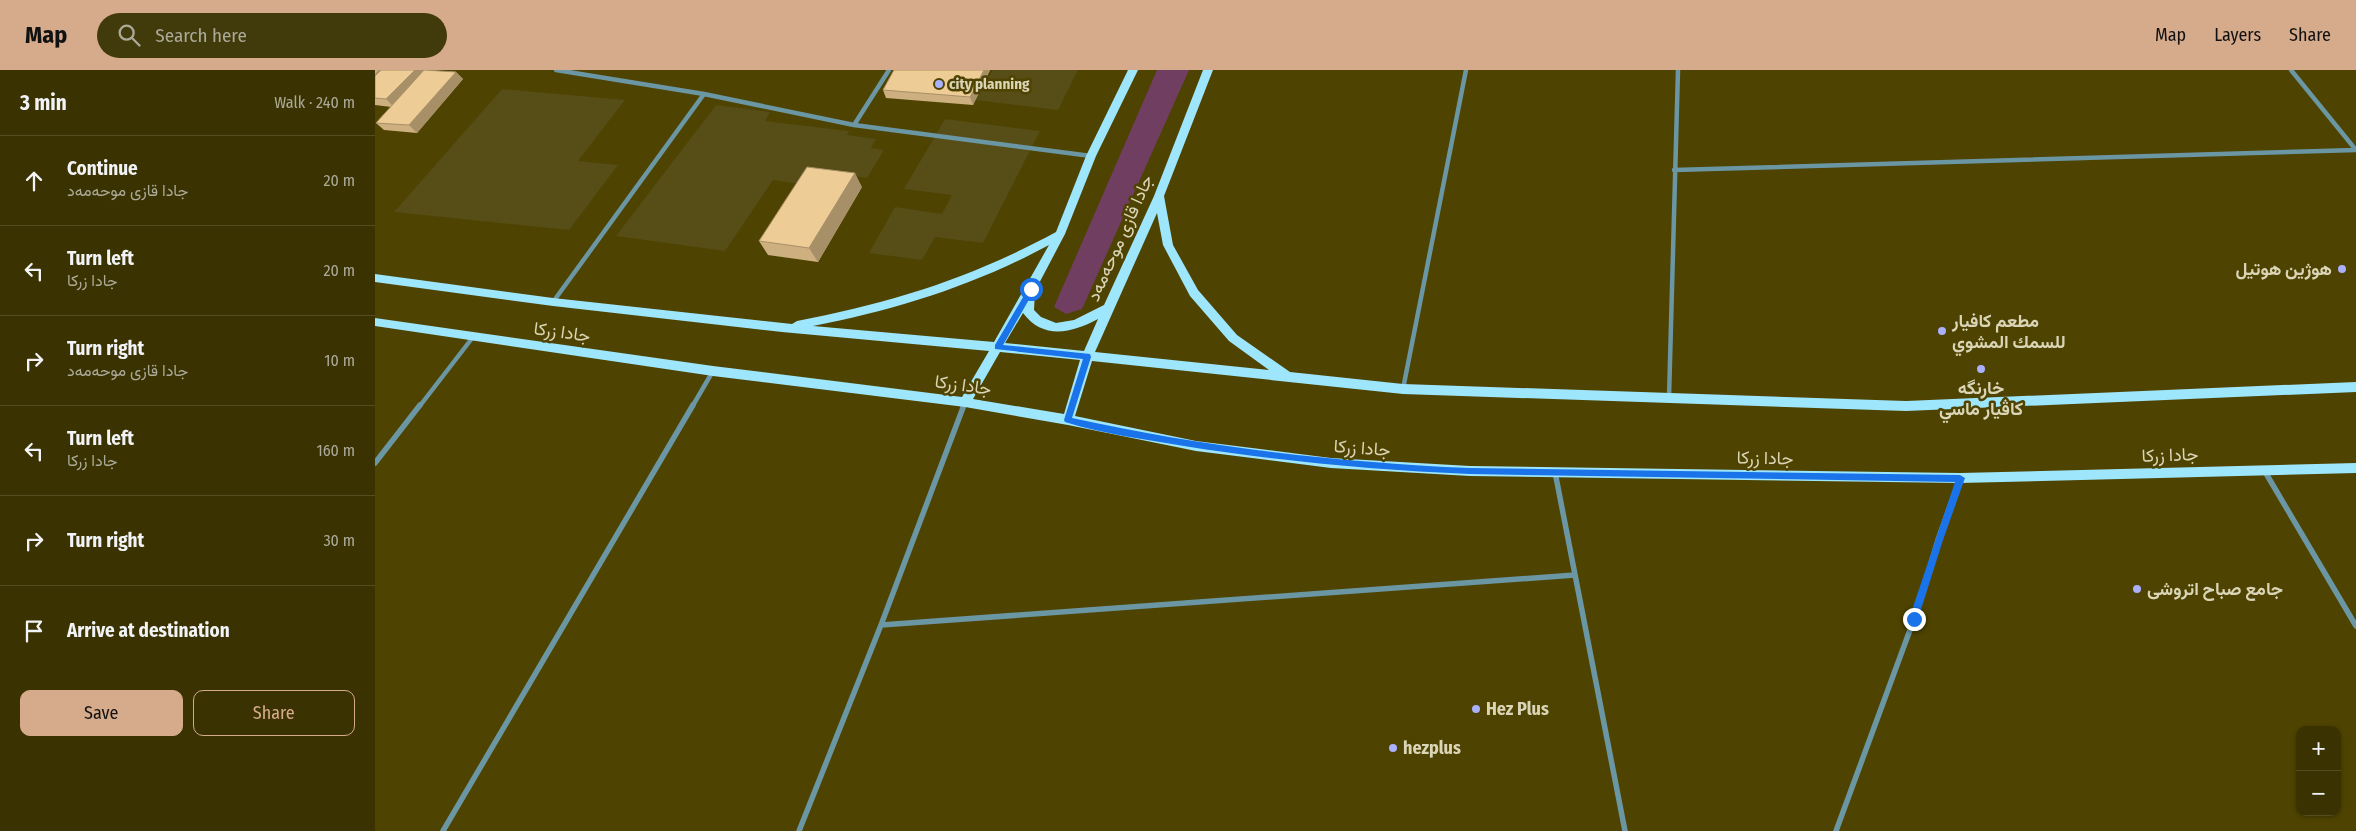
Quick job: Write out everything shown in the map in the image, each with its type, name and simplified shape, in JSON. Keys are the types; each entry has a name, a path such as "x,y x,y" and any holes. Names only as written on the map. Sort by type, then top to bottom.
{"main road":[{"path":"965,402 1031,289 1060,234 1091,156 1133,70"},
{"name":"جادا قازی موحەمەد","path":"1068,420 1087,357 1159,196 1208,70"},
{"path":"1159,196 1168,244 1193,293 1233,338 1287,377"},
{"path":"782,328 857,314 930,293 999,266 1060,234"},
{"name":"جادا زرکا","path":"375,278 553,302 782,328 998,347 1403,389 1906,406 2356,387"},
{"path":"1031,289 1028,311 1034,319 1047,326 1064,328 1078,325 1109,308"},
{"name":"جادا زرکا","path":"375,322 713,371 965,402 1068,420 1196,446 1321,462 1410,468 1555,472 1960,478 2356,468"}],"street":[{"path":"556,70 573,71 704,94 854,125 1091,156"},
{"path":"854,125 889,70"},
{"path":"1403,389 1466,70"},
{"path":"1669,398 1678,70"},
{"path":"2291,70 2356,150"},
{"path":"553,302 704,94"},
{"path":"1674,170 2356,150"},
{"path":"375,463 473,337"},
{"path":"443,831 713,371"},
{"path":"799,831 881,625 965,402"},
{"path":"2264,470 2356,626"},
{"path":"1555,472 1625,831"},
{"path":"1836,831 1914,619 1938,540 1960,478"},
{"path":"881,625 1575,575"}],"shaded area":[{"name":"city planning","path":"993,70 1078,70 1058,110 975,100"},
{"path":"1157,70 1189,70 1082,309 1066,314 1054,307"},
{"path":"502,89 625,100 578,161 618,165 569,230 394,212"},
{"path":"716,105 770,112 765,121 849,131 847,135 876,139 871,148 884,150 867,178 830,173 824,183 862,187 818,262 768,255 812,186 773,180 725,251 616,236"},
{"name":"city planning","path":"945,119 1040,131 983,243 935,237 922,260 869,253 895,207 942,214 952,195 904,189"}],"building":[{"path":"381,70 415,70 386,99 375,98 375,76"},
{"path":"424,70 456,72 409,125 376,123"},
{"name":"city planning","path":"894,70 984,70 970,97 883,90"},
{"path":"807,167 855,173 809,248 759,241"}],"place":[{"name":"city planning","path":"939,84"},
{"name":"هوژين هوتيل","path":"2342,269"},
{"name":"مطعم كافيار للسمك المشوي","path":"1942,331"},
{"name":"خارنگه كاڤيار ماسي","path":"1981,369"},
{"name":"جامع صباح اتروشى","path":"2137,589"},
{"name":"Hez Plus","path":"1476,709"},
{"name":"hezplus","path":"1393,748"}],"route":[{"path":"1031,289 998,347 1087,357 1068,420 1131,434 1263,456 1400,468 1470,471 1960,478 1938,540 1914,619"}]}
